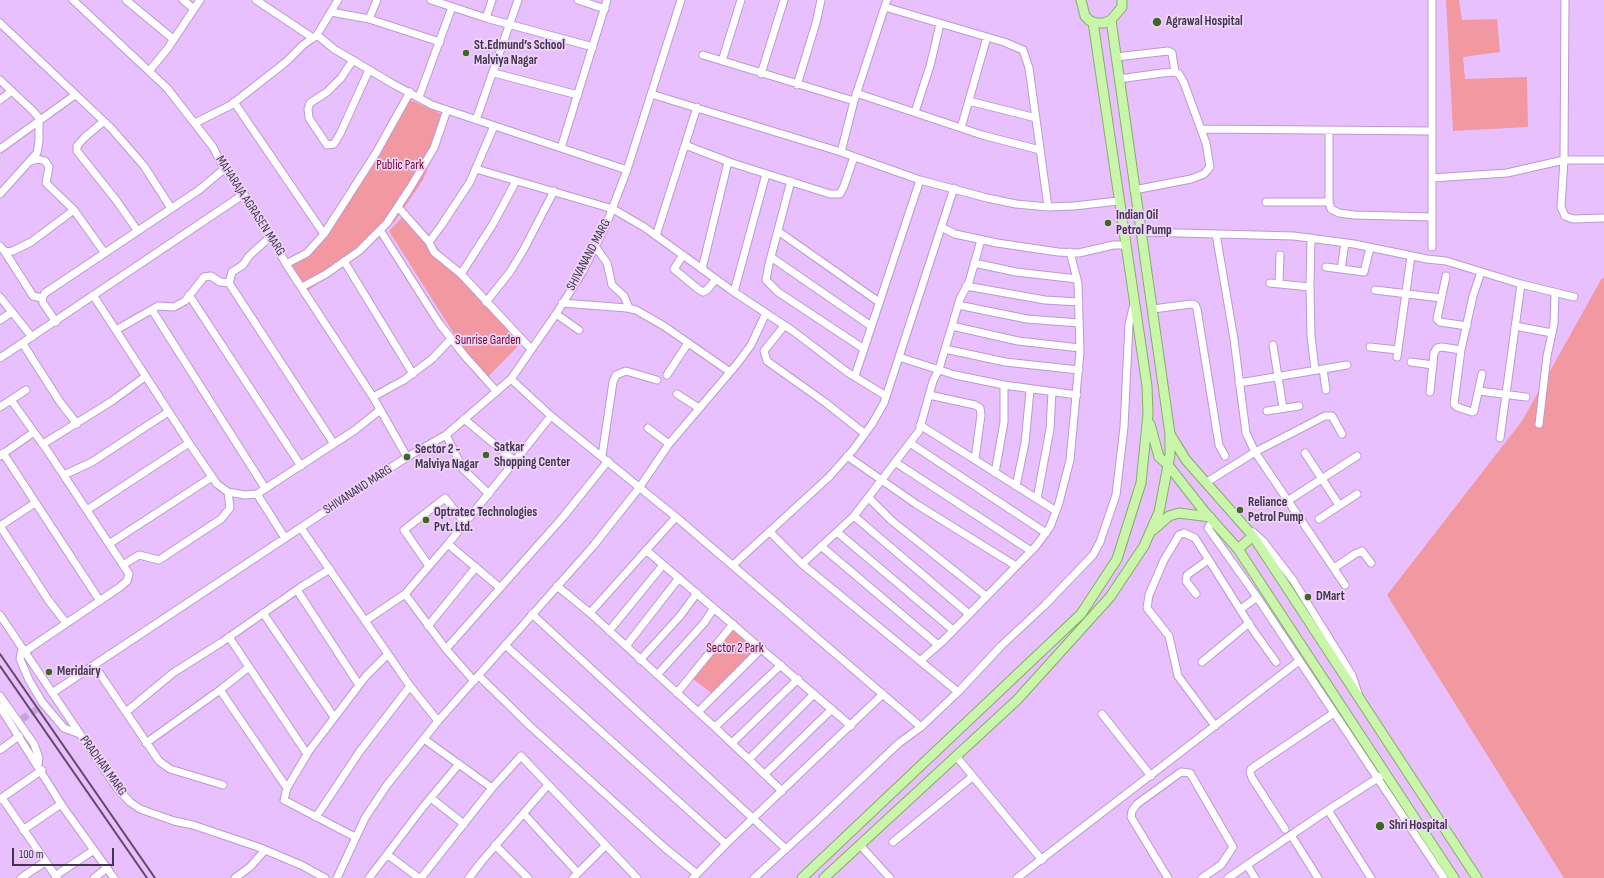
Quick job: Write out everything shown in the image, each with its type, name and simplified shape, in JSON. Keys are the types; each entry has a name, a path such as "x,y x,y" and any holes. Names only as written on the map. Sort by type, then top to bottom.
{"main road":[{"path":"1081,0 1085,16 1093,22 1104,23 1111,20 1122,4"},
{"path":"824,878 1017,700 1110,596 1132,567 1152,530 1162,501 1169,460 1170,434 1153,309 1134,190 1111,20"},
{"path":"802,878 1081,614 1117,559 1135,505 1144,468 1148,414 1146,386 1093,22"},
{"path":"1148,414 1159,457"},
{"path":"1170,434 1186,460 1253,536 1477,878"},
{"path":"1159,457 1169,460 1186,460"},
{"path":"1144,468 1159,457"},
{"path":"1169,460 1211,518 1238,549 1381,776 1454,878"},
{"path":"1152,530 1169,516 1179,513 1211,518"},
{"path":"1238,549 1253,536"}],"street":[{"path":"126,0 173,40"},
{"path":"183,0 194,9"},
{"path":"150,70 173,40 200,0"},
{"path":"256,0 369,70 446,110 627,170"},
{"path":"195,123 234,102 286,62 302,45 315,37 338,0"},
{"path":"370,19 377,0"},
{"path":"431,0 510,25 593,47"},
{"path":"486,18 492,0"},
{"path":"476,120 494,73 518,0"},
{"path":"578,0 605,9"},
{"path":"561,148 608,0"},
{"name":"SHIVANAND MARG","path":"52,693 407,457 446,435 511,379 556,314 595,246 613,209 627,170 681,0"},
{"path":"722,61 741,0"},
{"path":"761,74 784,0"},
{"path":"797,84 816,23 821,0"},
{"path":"1122,4 1129,0"},
{"path":"1432,0 1432,247"},
{"path":"1565,0 1564,160 1562,212 1565,216 1573,219 1604,218"},
{"name":"MAHARAJA AGRASEN MARG","path":"76,1 150,70 167,88 213,147 224,170 244,194 271,236 286,264 373,397 407,457"},
{"path":"841,152 855,97 886,4 940,24 1004,42 1023,50 1029,68 1048,207"},
{"path":"419,97 452,7"},
{"path":"331,12 370,19 440,42"},
{"path":"0,23 103,122 144,166 171,208"},
{"path":"915,112 930,66 940,24"},
{"path":"961,128 987,37"},
{"path":"1116,57 1168,51 1172,53 1175,72"},
{"path":"703,55 797,84 915,112 961,128 1040,150"},
{"path":"353,60 341,78 327,92 310,103 308,109 309,118 327,145 334,144 340,134 369,70"},
{"path":"1119,79 1175,72 1179,74 1184,83 1206,143 1210,167 1204,174 1191,179 1134,190"},
{"path":"494,73 578,95"},
{"path":"0,80 34,111 39,118 39,141 36,153 0,194"},
{"path":"0,100 12,91"},
{"path":"286,264 307,253 324,234 376,154 410,92"},
{"path":"651,94 841,152 920,180 987,198 1016,204 1048,207 1074,206 1118,201"},
{"path":"0,149 74,95"},
{"path":"969,100 1036,118"},
{"path":"234,102 324,234"},
{"path":"656,236 697,107"},
{"path":"302,287 326,274 360,251 380,230 398,207 434,148 446,110"},
{"path":"103,122 85,137 77,146 77,150 81,158 94,171 137,230"},
{"path":"429,242 445,221 476,169 494,126"},
{"path":"1201,129 1432,131"},
{"path":"1328,131 1329,202 1331,209 1339,213 1354,215 1432,217"},
{"path":"686,145 728,162 830,194 840,194 854,157"},
{"path":"29,161 38,159 45,161 49,167 46,183 74,210 104,252"},
{"path":"1432,178 1507,173 1564,160 1604,160"},
{"path":"702,269 728,162"},
{"path":"476,169 613,209 656,236 734,292 886,396"},
{"path":"42,298 45,292 199,190 224,170"},
{"path":"734,292 766,174"},
{"path":"855,376 920,180"},
{"path":"461,274 493,224 516,181"},
{"path":"792,181 766,280 778,292 864,349"},
{"path":"733,565 808,498 847,456 872,424 886,396 954,188"},
{"path":"486,302 517,260 540,222 554,192"},
{"path":"0,358 56,322 244,194"},
{"path":"1266,202 1329,202"},
{"path":"398,207 429,242 434,252 461,274 531,349"},
{"path":"2,249 13,251 31,242 74,210"},
{"path":"941,227 955,234 981,240 1079,253 1113,245 1125,245"},
{"path":"380,230 451,338 497,392"},
{"path":"778,231 879,302"},
{"path":"1141,232 1262,234 1311,238 1345,243 1411,256 1446,260 1520,284 1574,297"},
{"path":"1216,234 1234,339 1246,433 1255,452 1289,500 1345,585"},
{"path":"271,236 250,256 243,265 232,272 229,283 334,444"},
{"path":"1311,238 1311,336 1315,370"},
{"path":"802,564 854,516 919,430 933,380 939,369 946,349 958,306 981,240"},
{"path":"1342,269 1345,243"},
{"path":"595,246 607,263 612,285 624,296 629,308"},
{"path":"1326,267 1364,272 1370,248"},
{"path":"2,249 33,296 42,298 56,322"},
{"path":"920,660 938,645 1031,550 1046,533 1056,511 1070,460 1079,370 1079,302 1077,279 1070,252"},
{"path":"683,255 674,269 698,289 703,292 708,290 716,279"},
{"path":"1279,284 1280,255"},
{"path":"1370,347 1397,353 1411,256"},
{"path":"771,257 871,326"},
{"path":"344,261 413,374"},
{"path":"974,263 1016,272 1077,279"},
{"path":"1481,272 1473,296 1461,350 1454,404 1457,407 1472,412 1474,411 1482,374"},
{"path":"116,330 162,305 174,307 185,301 204,277 211,276 220,282 229,283"},
{"path":"1446,276 1437,315 1438,320 1467,326"},
{"path":"1270,283 1310,287"},
{"path":"1500,438 1520,284"},
{"path":"966,286 1045,300 1079,302"},
{"path":"1375,290 1441,298"},
{"path":"1539,424 1552,333 1555,293"},
{"path":"94,295 168,412 212,477 217,484 228,492 245,495 257,494 355,430 380,410"},
{"path":"189,295 301,466"},
{"path":"0,297 32,337"},
{"path":"754,878 899,743 921,727 958,692 1001,646 1079,571 1093,555 1100,542 1112,511 1118,484 1124,427 1129,324 1134,302"},
{"path":"562,303 629,308 636,310 664,326 730,372"},
{"path":"1153,309 1191,304 1195,305 1197,309 1219,445 1225,456"},
{"path":"958,306 1028,318 1079,323"},
{"path":"152,310 265,488"},
{"path":"0,320 12,312"},
{"path":"337,878 355,837 387,784 438,721 477,679 532,614 594,545 639,488 670,444 751,345 766,313"},
{"path":"556,314 580,330"},
{"path":"784,326 764,352 767,362 826,403 865,434"},
{"path":"952,326 1018,341 1080,348"},
{"path":"1515,326 1552,333"},
{"path":"373,397 413,374 432,359 451,338"},
{"path":"667,375 688,343"},
{"path":"23,344 60,402 77,424"},
{"path":"1273,345 1283,408"},
{"path":"1430,392 1434,353 1437,348 1442,347 1461,350"},
{"path":"946,349 1005,362 1079,370"},
{"path":"898,357 955,375 1030,390 1077,395"},
{"path":"1410,362 1433,365"},
{"path":"1239,384 1347,365"},
{"path":"1323,369 1326,390"},
{"path":"446,649 499,587 563,517 605,459 613,382 616,374 626,371 657,380"},
{"path":"43,444 112,401 146,376"},
{"path":"511,379 551,416 676,517 921,727"},
{"path":"995,473 1004,422 1004,385"},
{"path":"0,407 26,390"},
{"path":"1016,486 1025,443 1030,390"},
{"path":"1479,391 1526,397"},
{"path":"1037,499 1050,430 1052,392"},
{"path":"677,394 699,408"},
{"path":"929,395 975,405 980,408 981,421 975,459"},
{"path":"11,400 43,444 129,574 127,581 100,601 23,650 20,659 42,706 64,728 80,734"},
{"path":"1267,411 1299,406"},
{"path":"64,475 92,462 168,412"},
{"path":"1206,482 1255,452 1328,415 1332,416 1342,434"},
{"path":"365,622 405,594 516,462 551,416"},
{"path":"464,419 516,462"},
{"path":"920,425 1056,511"},
{"path":"648,428 670,444"},
{"path":"34,432 2,454 100,601"},
{"path":"446,435 462,469 489,494"},
{"path":"87,510 189,443"},
{"path":"910,443 1046,533"},
{"path":"1305,453 1339,505"},
{"path":"847,456 881,480 1016,566"},
{"path":"1289,500 1357,456"},
{"path":"895,462 1031,550"},
{"path":"109,544 212,477"},
{"path":"123,565 139,555 159,560 222,519 230,508 228,492"},
{"path":"257,494 285,538"},
{"path":"1319,519 1357,494"},
{"path":"429,566 404,530 445,498 465,523"},
{"path":"869,498 892,520 986,596"},
{"path":"35,503 0,526 41,589 66,623"},
{"path":"854,516 969,614"},
{"path":"590,613 676,517"},
{"path":"1211,518 1208,528 1257,597 1334,714 1381,776 1444,878"},
{"path":"1246,527 1263,541 1293,580 1352,675 1358,696"},
{"path":"301,528 410,686 438,721"},
{"path":"770,532 802,564 958,692"},
{"path":"837,532 953,630"},
{"path":"1215,726 1178,676 1169,636 1147,608 1149,595 1164,560 1179,534 1184,533 1195,538 1276,662"},
{"path":"448,544 499,587"},
{"path":"821,546 938,645"},
{"path":"646,550 781,664 851,726"},
{"path":"1334,568 1362,551 1371,563"},
{"path":"1196,594 1186,581 1187,575 1208,560"},
{"path":"609,631 663,565"},
{"path":"428,626 476,567"},
{"path":"126,712 173,673 229,637 297,590 330,570"},
{"path":"626,646 679,578"},
{"path":"557,586 590,613 715,727 782,792"},
{"path":"297,590 359,685"},
{"path":"640,660 680,616 697,593"},
{"path":"405,594 446,649 477,679 695,876 726,844 883,694"},
{"path":"1241,609 1257,597"},
{"path":"658,675 704,622 714,608"},
{"path":"263,613 334,717"},
{"path":"532,614 786,849"},
{"name":"PRADHAN MARG","path":"0,615 80,734 118,788 130,802 140,809 174,821 234,837 301,865 325,878"},
{"path":"1202,662 1250,623"},
{"path":"677,693 733,624"},
{"path":"229,637 307,754"},
{"path":"505,645 726,844"},
{"path":"698,712 762,648"},
{"path":"355,837 284,800 287,788 307,754 359,685 388,654"},
{"path":"1017,878 1299,661"},
{"path":"94,664 159,762 170,769 223,784"},
{"path":"715,727 781,664"},
{"path":"146,743 249,668"},
{"path":"732,743 798,679"},
{"path":"316,817 360,751 410,686"},
{"path":"220,690 287,788"},
{"path":"749,759 814,694"},
{"path":"0,696 21,720 34,744 39,758 40,767"},
{"path":"0,707 40,767 61,804 114,878"},
{"path":"765,774 832,709"},
{"path":"1102,714 1151,776"},
{"path":"1285,829 1252,778 1250,768 1334,714"},
{"path":"0,750 19,736"},
{"path":"424,738 492,788"},
{"path":"388,855 420,878 492,788 521,756 606,845 634,877"},
{"path":"956,756 1042,860"},
{"path":"369,878 459,764"},
{"path":"40,767 1,798 56,877 94,850"},
{"path":"1168,878 1131,817 1132,811 1137,804 1180,772 1190,773 1233,847 1221,865 1202,878"},
{"path":"1228,878 1381,776"},
{"path":"893,842 972,777"},
{"path":"469,878 495,845 524,814 548,785"},
{"path":"431,798 464,824"},
{"path":"23,830 61,804"},
{"path":"1328,810 1371,878"},
{"path":"524,814 576,876 606,845"},
{"path":"1291,835 1318,878"},
{"path":"495,845 528,878"},
{"path":"860,845 890,878"},
{"path":"235,878 245,875 266,850"},
{"path":"22,878 45,862"},
{"path":"1247,865 1255,878"},
{"path":"94,878 107,868"}],"green space":[{"path":"1446,0 1459,0 1462,20 1497,19 1500,52 1463,57 1465,79 1527,77 1528,127 1453,131"},
{"name":"Public Park","path":"406,98 448,117 423,180 395,221 366,250 306,292 289,263 327,235 351,200"},
{"name":"Sunrise Garden","path":"406,213 522,342 484,381 389,231"},
{"path":"1602,278 1604,279 1604,878 1564,878 1387,595 1522,421"},
{"name":"Sector 2 Park","path":"733,626 760,649 713,694 690,677"}],"tunnel":[{"path":"22,719 40,707"}],"railway":[{"path":"0,654 155,878"},
{"path":"0,666 147,878"}],"place":[{"name":"Agrawal Hospital","path":"1157,22"},
{"name":"St.Edmund’s School Malviya Nagar","path":"466,53"},
{"name":"Indian Oil Petrol Pump","path":"1108,223"},
{"name":"Satkar Shopping Center","path":"486,455"},
{"name":"Sector 2 - Malviya Nagar","path":"407,457"},
{"name":"Reliance Petrol Pump","path":"1240,510"},
{"name":"Optratec Technologies Pvt. Ltd.","path":"426,520"},
{"name":"DMart","path":"1308,597"},
{"name":"Meridairy","path":"49,672"},
{"name":"Shri Hospital","path":"1380,826"}]}
